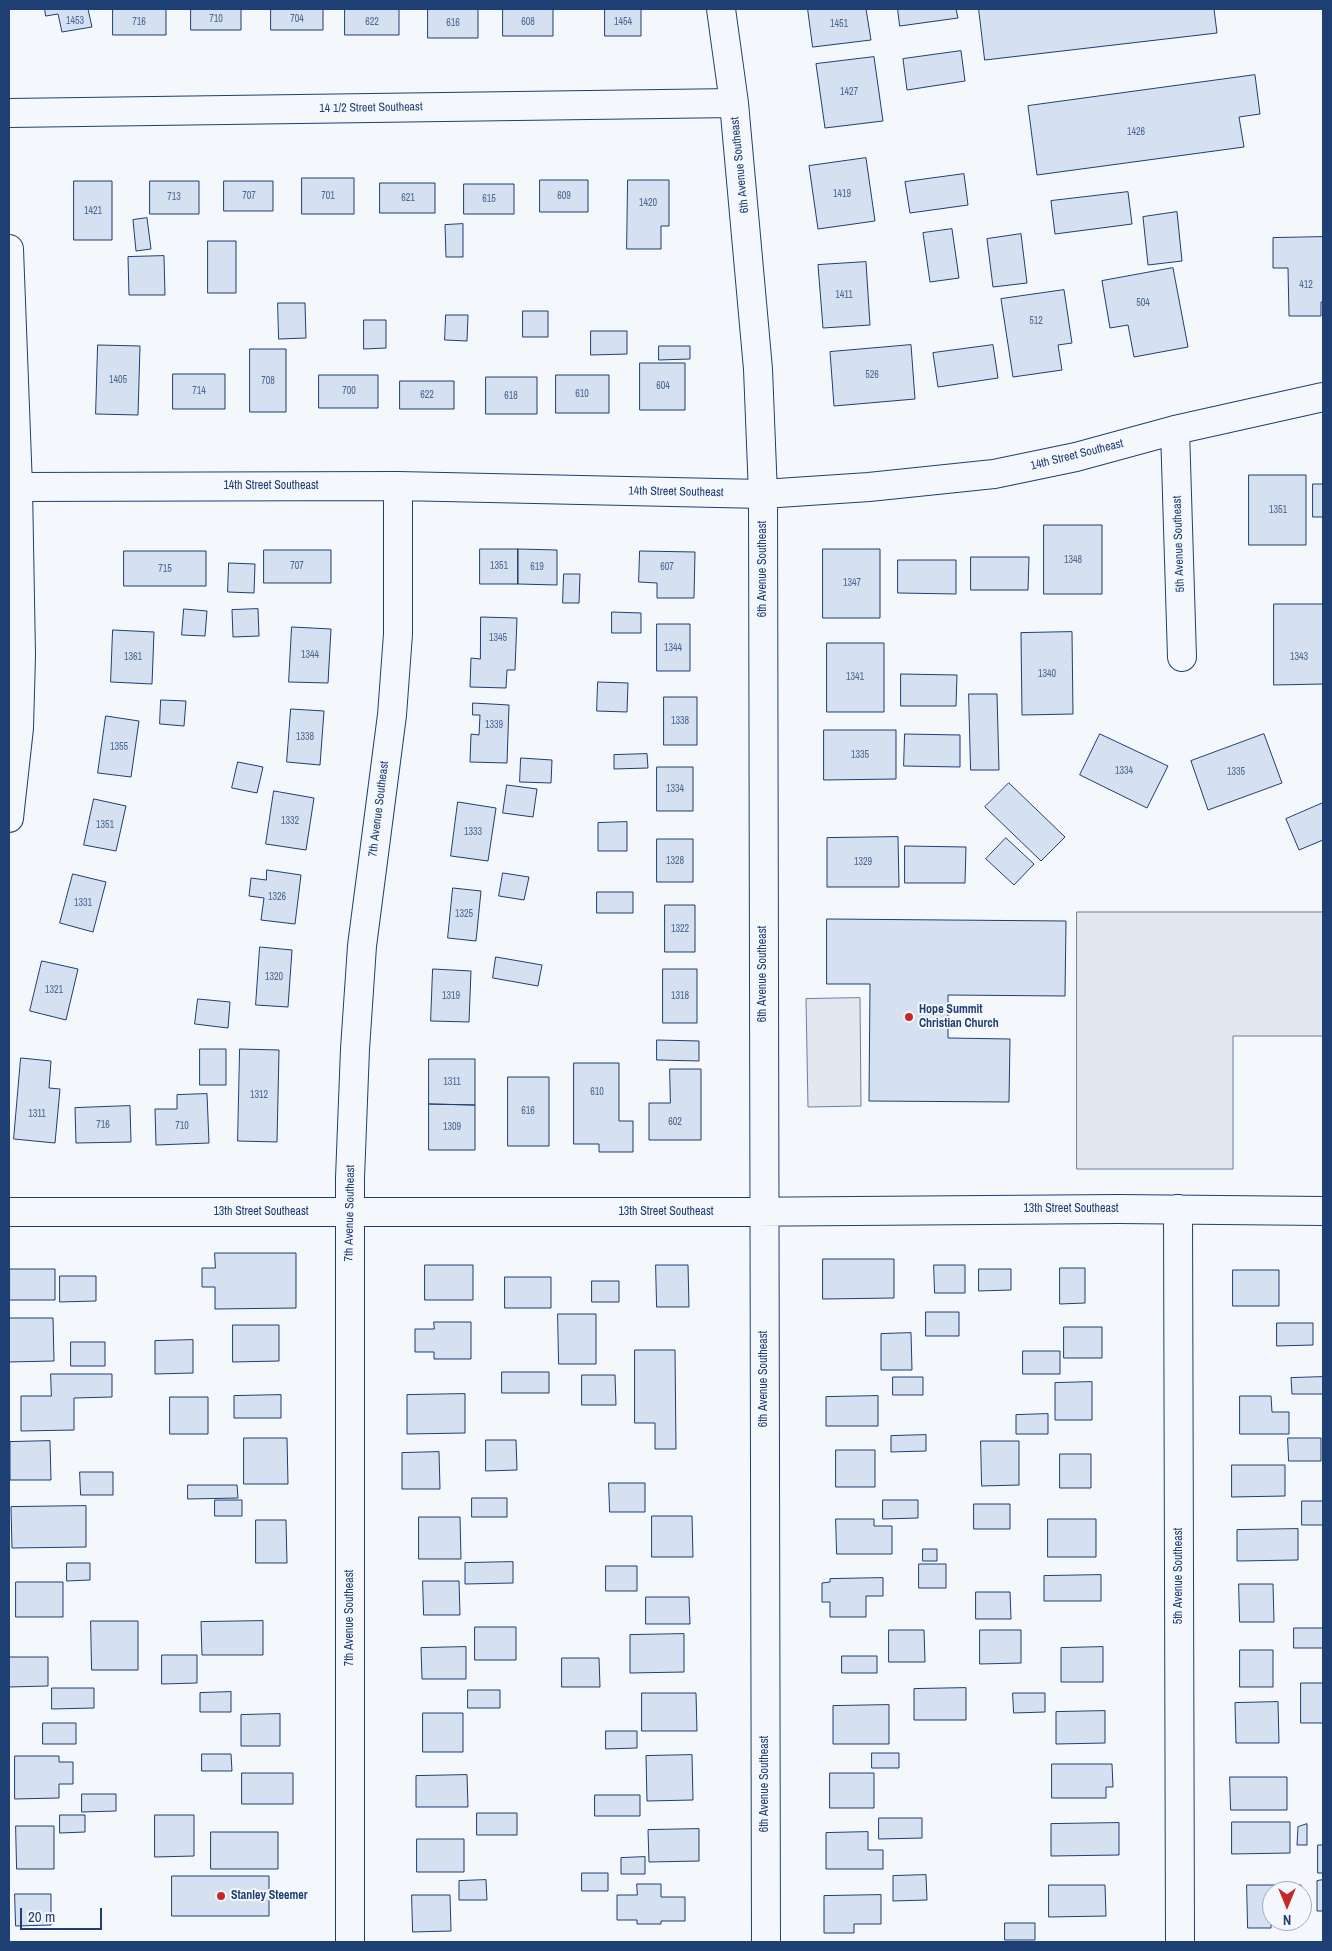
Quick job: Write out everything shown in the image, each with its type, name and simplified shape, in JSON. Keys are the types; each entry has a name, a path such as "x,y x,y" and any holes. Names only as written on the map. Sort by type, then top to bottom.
{"street":[{"name":"6th Avenue Southeast","path":"721,9 734,103 758,369 762,494 766,1942"},
{"name":"14 1/2 Street Southeast","path":"9,113 734,103"},
{"path":"9,249 18,487 20,707 14,783 9,818"},
{"name":"14th Street Southeast","path":"18,487 398,486 762,494 869,487 994,474 1076,457 1176,430 1323,397"},
{"name":"5th Avenue Southeast","path":"1176,430 1182,657"},
{"name":"7th Avenue Southeast","path":"350,1942 349,1212 354,1049 362,946 392,715 398,634 398,486"},
{"name":"5th Avenue Southeast","path":"1178,1209 1180,1942"},
{"name":"13th Street Southeast","path":"9,1212 764,1212 1178,1209 1323,1211"}],"shaded area":[{"path":"1077,912 1323,912 1323,1036 1233,1036 1233,1169 1077,1169"},
{"path":"860,998 861,1106 808,1107 806,999"}],"building":[{"path":"45,9 88,9 92,27 62,32 58,14 46,16"},
{"path":"113,9 166,9 166,35 113,35"},
{"path":"191,9 241,9 241,30 191,30"},
{"path":"271,9 323,9 323,30 271,30"},
{"path":"345,9 399,9 399,35 345,35"},
{"path":"428,9 478,9 478,38 428,38"},
{"path":"503,9 553,9 553,36 503,36"},
{"path":"605,9 641,9 641,36 605,36"},
{"path":"808,9 866,9 871,40 813,47"},
{"path":"898,9 956,9 958,18 900,26"},
{"path":"979,9 1214,9 1217,33 985,60"},
{"path":"961,51 965,81 907,90 903,59"},
{"path":"874,57 883,121 825,128 816,64"},
{"path":"1255,75 1260,114 1239,117 1244,147 1037,175 1028,106"},
{"path":"866,158 875,221 818,229 809,166"},
{"path":"964,174 968,205 910,213 905,182"},
{"path":"302,178 354,178 354,214 302,214"},
{"path":"540,180 588,180 588,212 540,212"},
{"path":"628,180 669,180 669,226 661,226 661,249 627,249"},
{"path":"74,181 112,181 112,240 74,240"},
{"path":"150,181 199,181 199,214 150,214"},
{"path":"224,181 273,181 273,211 224,211"},
{"path":"380,183 435,183 435,213 380,213"},
{"path":"464,184 514,184 514,214 464,214"},
{"path":"1128,192 1132,224 1055,234 1051,201"},
{"path":"1177,212 1182,261 1148,265 1143,217"},
{"path":"147,218 151,249 136,251 133,220"},
{"path":"463,224 463,257 446,257 445,225"},
{"path":"952,229 959,278 930,282 923,233"},
{"path":"1021,234 1027,283 993,287 987,239"},
{"path":"1323,237 1323,302 1321,302 1321,316 1289,316 1288,268 1273,268 1273,238"},
{"path":"208,241 236,241 236,293 208,293"},
{"path":"164,256 165,295 129,295 128,257"},
{"path":"866,262 870,325 823,328 818,265"},
{"path":"1173,268 1188,347 1134,357 1128,325 1110,328 1102,281"},
{"path":"1064,290 1072,343 1058,345 1062,370 1013,377 1001,299"},
{"path":"278,303 305,303 306,338 279,339"},
{"path":"523,311 548,311 548,337 523,337"},
{"path":"446,315 468,315 467,341 445,340"},
{"path":"364,320 386,320 386,348 364,349"},
{"path":"591,331 627,331 627,354 591,355"},
{"path":"98,345 140,346 138,415 96,414"},
{"path":"911,345 915,399 834,406 830,352"},
{"path":"993,345 998,378 938,387 933,353"},
{"path":"659,346 690,346 690,359 659,360"},
{"path":"250,349 286,349 286,412 250,412"},
{"path":"640,363 685,363 685,410 640,410"},
{"path":"173,374 225,374 225,409 173,409"},
{"path":"319,375 378,375 378,408 319,408"},
{"path":"556,375 609,375 609,413 556,413"},
{"path":"486,377 537,377 537,414 486,414"},
{"path":"400,381 454,381 454,409 400,409"},
{"path":"1249,475 1306,475 1306,545 1249,545"},
{"path":"1313,484 1323,484 1323,517 1313,517"},
{"path":"1044,525 1102,525 1102,594 1044,594"},
{"path":"480,549 518,549 518,584 480,584"},
{"path":"518,549 557,550 557,585 518,584"},
{"path":"823,549 880,549 880,618 823,618"},
{"path":"264,550 331,550 331,583 264,583"},
{"path":"124,551 206,551 206,586 124,586"},
{"path":"640,551 695,552 694,598 657,598 657,583 639,582"},
{"path":"971,557 1029,557 1028,590 971,590"},
{"path":"898,560 956,560 956,594 898,593"},
{"path":"229,563 255,564 254,593 228,592"},
{"path":"564,574 580,574 579,603 563,603"},
{"path":"1274,604 1323,604 1323,684 1274,685"},
{"path":"184,609 207,611 205,636 182,635"},
{"path":"258,609 259,636 233,637 232,610"},
{"path":"612,612 641,613 641,633 612,633"},
{"path":"481,617 517,618 515,670 507,670 506,688 470,687 471,658 480,659"},
{"path":"657,624 690,624 690,671 657,671"},
{"path":"292,627 331,629 328,683 289,682"},
{"path":"113,630 154,632 152,684 111,682"},
{"path":"1072,632 1073,714 1022,715 1021,633"},
{"path":"827,643 884,643 884,712 827,712"},
{"path":"901,674 957,675 956,706 901,706"},
{"path":"598,682 628,683 627,712 597,711"},
{"path":"969,694 997,694 999,770 971,770"},
{"path":"664,697 697,697 697,745 664,745"},
{"path":"161,700 186,701 184,726 160,724"},
{"path":"473,703 509,705 507,763 470,762 471,734 479,735 480,715 473,715"},
{"path":"291,709 324,711 320,765 287,762"},
{"path":"106,716 139,721 131,777 98,773"},
{"path":"824,730 896,730 896,779 824,780"},
{"path":"905,734 960,735 960,767 904,766"},
{"path":"1100,734 1168,766 1147,808 1080,775"},
{"path":"1264,734 1282,783 1208,810 1191,761"},
{"path":"647,754 648,768 614,769 614,755"},
{"path":"521,758 552,760 551,783 520,782"},
{"path":"238,762 263,767 257,793 232,788"},
{"path":"657,767 693,767 693,811 657,811"},
{"path":"1009,783 1065,837 1041,861 985,807"},
{"path":"507,785 537,789 533,817 503,813"},
{"path":"274,791 314,798 306,850 266,844"},
{"path":"94,799 126,806 116,851 84,845"},
{"path":"458,802 496,808 488,861 451,856"},
{"path":"1323,803 1323,840 1299,850 1286,819"},
{"path":"627,822 627,851 598,851 598,823"},
{"path":"898,837 899,887 827,887 827,838"},
{"path":"1006,838 1034,864 1014,885 986,859"},
{"path":"657,839 693,839 693,882 657,882"},
{"path":"905,846 966,847 965,883 905,883"},
{"path":"267,870 301,875 295,924 261,920 264,898 249,896 251,878 266,880"},
{"path":"503,873 529,877 524,900 499,896"},
{"path":"73,874 106,882 93,932 60,923"},
{"path":"453,888 481,891 476,941 448,938"},
{"path":"597,892 633,892 633,913 597,913"},
{"path":"665,905 695,905 695,952 665,952"},
{"name":"Hope Summit Christian Church","path":"827,919 1066,921 1065,996 948,995 948,1038 1010,1039 1009,1102 869,1101 870,984 827,984"},
{"path":"260,947 292,950 288,1007 256,1005"},
{"path":"496,957 542,965 538,986 493,978"},
{"path":"42,961 78,969 66,1020 30,1011"},
{"path":"433,969 471,971 469,1022 431,1021"},
{"path":"663,969 697,969 697,1023 663,1023"},
{"path":"198,999 230,1002 228,1028 195,1024"},
{"path":"657,1040 699,1041 699,1061 657,1060"},
{"path":"200,1049 226,1049 226,1085 200,1085"},
{"path":"240,1049 279,1050 277,1142 238,1141"},
{"path":"21,1058 51,1061 49,1088 60,1089 55,1143 14,1139"},
{"path":"429,1059 475,1059 475,1105 429,1104"},
{"path":"574,1063 619,1063 619,1121 633,1121 633,1152 599,1152 599,1144 574,1144"},
{"path":"670,1069 701,1069 701,1140 649,1140 649,1103 670,1103"},
{"path":"508,1077 549,1077 549,1146 508,1146"},
{"path":"207,1094 209,1143 156,1145 155,1109 177,1109 177,1095"},
{"path":"429,1104 475,1105 475,1150 429,1150"},
{"path":"130,1106 131,1142 76,1143 75,1108"},
{"path":"215,1253 296,1253 296,1308 215,1309 215,1287 202,1287 202,1268 215,1268"},
{"path":"823,1259 894,1259 894,1298 823,1299"},
{"path":"425,1265 473,1265 473,1300 425,1300"},
{"path":"656,1265 688,1265 689,1307 657,1307"},
{"path":"934,1265 965,1265 965,1293 935,1293"},
{"path":"1060,1268 1085,1268 1085,1303 1060,1304"},
{"path":"10,1269 55,1269 55,1300 10,1300"},
{"path":"979,1269 1011,1269 1011,1290 979,1291"},
{"path":"1233,1270 1279,1270 1279,1306 1233,1306"},
{"path":"60,1276 96,1276 96,1301 60,1302"},
{"path":"505,1277 551,1277 551,1308 505,1308"},
{"path":"592,1281 619,1281 619,1302 592,1302"},
{"path":"926,1312 959,1312 959,1336 926,1336"},
{"path":"558,1314 596,1314 596,1364 559,1364"},
{"path":"9,1318 53,1318 54,1361 9,1362"},
{"path":"434,1322 471,1322 471,1359 434,1359 434,1352 415,1352 415,1329 434,1329"},
{"path":"1277,1323 1313,1323 1313,1345 1277,1346"},
{"path":"233,1325 279,1325 279,1361 233,1362"},
{"path":"1064,1327 1102,1327 1102,1358 1064,1358"},
{"path":"911,1333 912,1370 881,1370 881,1334"},
{"path":"193,1340 193,1373 155,1374 155,1341"},
{"path":"71,1342 105,1342 105,1366 71,1366"},
{"path":"635,1350 675,1350 676,1449 655,1449 655,1423 635,1423"},
{"path":"1023,1351 1060,1351 1060,1374 1023,1374"},
{"path":"502,1372 549,1372 549,1393 502,1393"},
{"path":"51,1374 112,1374 112,1397 74,1398 74,1430 21,1431 21,1396 51,1396"},
{"path":"582,1375 615,1375 616,1405 582,1405"},
{"path":"893,1377 923,1377 923,1395 893,1395"},
{"path":"1323,1377 1323,1394 1292,1394 1291,1378"},
{"path":"1092,1382 1092,1420 1055,1420 1055,1383"},
{"path":"465,1394 465,1433 407,1434 407,1395"},
{"path":"281,1395 281,1418 234,1418 234,1396"},
{"path":"878,1396 878,1426 826,1426 826,1397"},
{"path":"1240,1396 1271,1396 1272,1412 1289,1412 1289,1434 1240,1434"},
{"path":"170,1397 208,1397 208,1434 170,1434"},
{"path":"1048,1414 1048,1434 1016,1434 1016,1415"},
{"path":"926,1435 926,1451 891,1452 891,1436"},
{"path":"244,1438 287,1438 288,1484 244,1484"},
{"path":"1288,1438 1321,1438 1321,1461 1289,1461"},
{"path":"486,1440 516,1440 517,1470 486,1471"},
{"path":"50,1441 51,1480 10,1480 10,1442"},
{"path":"981,1441 1019,1441 1019,1485 982,1486"},
{"path":"836,1450 875,1450 875,1487 836,1487"},
{"path":"439,1452 440,1489 402,1489 402,1453"},
{"path":"1060,1454 1091,1454 1091,1488 1060,1488"},
{"path":"1232,1465 1285,1465 1285,1496 1232,1497"},
{"path":"80,1472 113,1472 113,1495 81,1495"},
{"path":"609,1483 645,1483 645,1512 610,1512"},
{"path":"188,1485 237,1485 238,1498 188,1499"},
{"path":"472,1498 507,1498 507,1517 472,1517"},
{"path":"215,1500 242,1500 242,1516 215,1516"},
{"path":"883,1500 918,1500 918,1518 883,1519"},
{"path":"1302,1501 1323,1501 1323,1525 1302,1525"},
{"path":"974,1504 1010,1504 1010,1529 974,1529"},
{"path":"86,1506 86,1547 12,1548 11,1507"},
{"path":"652,1516 692,1516 693,1557 652,1557"},
{"path":"419,1517 460,1517 461,1559 419,1559"},
{"path":"836,1519 874,1519 874,1526 892,1526 892,1554 837,1554"},
{"path":"1048,1519 1096,1519 1096,1557 1048,1557"},
{"path":"256,1520 286,1520 287,1563 256,1563"},
{"path":"1298,1529 1298,1560 1237,1561 1237,1530"},
{"path":"923,1549 937,1549 937,1561 923,1561"},
{"path":"513,1562 513,1583 465,1584 465,1563"},
{"path":"67,1563 90,1563 90,1580 67,1581"},
{"path":"919,1564 946,1564 946,1588 919,1588"},
{"path":"606,1566 637,1566 637,1591 606,1591"},
{"path":"1101,1575 1101,1601 1044,1601 1044,1576"},
{"path":"883,1578 883,1596 866,1596 866,1617 830,1617 830,1602 822,1602 822,1583 830,1582 830,1579"},
{"path":"423,1581 459,1581 460,1615 424,1615"},
{"path":"16,1582 63,1582 63,1617 16,1617"},
{"path":"1239,1584 1273,1584 1274,1622 1240,1622"},
{"path":"976,1592 1010,1592 1011,1619 976,1619"},
{"path":"646,1597 689,1597 690,1624 646,1624"},
{"path":"91,1621 138,1621 138,1670 92,1670"},
{"path":"263,1621 263,1655 202,1655 201,1622"},
{"path":"475,1627 516,1627 516,1660 475,1660"},
{"path":"1294,1628 1323,1628 1323,1648 1294,1648"},
{"path":"889,1630 924,1630 925,1662 889,1662"},
{"path":"980,1630 1021,1630 1021,1663 980,1664"},
{"path":"684,1634 684,1672 630,1673 630,1635"},
{"path":"466,1647 466,1679 422,1679 421,1648"},
{"path":"1103,1647 1103,1682 1061,1682 1061,1648"},
{"path":"1240,1650 1273,1650 1273,1687 1240,1687"},
{"path":"162,1655 197,1655 197,1683 162,1684"},
{"path":"842,1656 877,1656 877,1673 842,1673"},
{"path":"9,1657 48,1657 48,1686 9,1687"},
{"path":"562,1658 599,1658 600,1687 562,1687"},
{"path":"1301,1683 1323,1683 1323,1723 1301,1723"},
{"path":"52,1688 94,1688 94,1708 52,1709"},
{"path":"966,1688 966,1720 914,1720 914,1689"},
{"path":"468,1690 500,1690 500,1708 468,1708"},
{"path":"231,1692 231,1712 200,1712 200,1693"},
{"path":"642,1693 696,1693 697,1731 642,1731"},
{"path":"1013,1693 1045,1693 1045,1712 1014,1713"},
{"path":"1278,1702 1279,1743 1236,1743 1235,1703"},
{"path":"889,1705 889,1744 833,1744 833,1706"},
{"path":"1105,1711 1105,1743 1056,1744 1056,1712"},
{"path":"423,1713 463,1713 463,1752 423,1752"},
{"path":"280,1714 280,1746 241,1746 241,1715"},
{"path":"43,1723 76,1723 76,1744 43,1744"},
{"path":"606,1731 637,1731 637,1748 606,1749"},
{"path":"872,1753 899,1753 899,1768 872,1768"},
{"path":"202,1754 231,1754 232,1771 202,1771"},
{"path":"692,1755 693,1800 647,1801 646,1756"},
{"path":"15,1756 59,1756 59,1762 73,1762 73,1784 59,1784 59,1798 15,1799"},
{"path":"1052,1764 1112,1764 1113,1787 1106,1787 1106,1798 1052,1798"},
{"path":"242,1773 293,1773 293,1804 242,1804"},
{"path":"830,1773 874,1773 874,1808 830,1808"},
{"path":"467,1775 468,1807 416,1807 416,1776"},
{"path":"1230,1777 1287,1777 1287,1810 1231,1810"},
{"path":"82,1794 116,1794 116,1811 82,1812"},
{"path":"595,1795 640,1795 640,1816 595,1816"},
{"path":"477,1813 517,1813 517,1835 477,1835"},
{"path":"60,1815 85,1815 85,1832 60,1833"},
{"path":"155,1815 194,1815 194,1856 155,1857"},
{"path":"879,1818 922,1818 922,1838 879,1839"},
{"path":"1232,1822 1290,1822 1290,1853 1232,1854"},
{"path":"1119,1823 1119,1855 1051,1856 1051,1824"},
{"path":"1307,1824 1307,1845 1297,1845 1298,1827"},
{"path":"16,1826 54,1826 54,1869 17,1869"},
{"path":"699,1829 699,1861 649,1862 648,1830"},
{"path":"211,1832 278,1832 278,1869 211,1869"},
{"path":"868,1832 868,1850 883,1850 883,1869 826,1869 826,1833"},
{"path":"417,1839 464,1839 464,1872 417,1872"},
{"path":"1318,1845 1323,1845 1323,1873 1318,1873"},
{"path":"645,1857 645,1874 621,1874 621,1858"},
{"path":"582,1873 608,1873 608,1891 582,1891"},
{"path":"926,1875 927,1900 893,1901 893,1876"},
{"name":"Stanley Steemer","path":"172,1876 269,1876 269,1916 172,1916"},
{"path":"486,1880 487,1900 459,1900 459,1881"},
{"path":"1323,1880 1323,1911 1317,1911 1317,1881"},
{"path":"637,1884 661,1884 661,1897 685,1897 685,1921 637,1924 637,1920 617,1920 617,1895 637,1895"},
{"path":"1049,1885 1105,1885 1106,1916 1049,1917"},
{"path":"1247,1885 1262,1885 1262,1928 1248,1928"},
{"path":"15,1894 51,1894 51,1925 16,1926"},
{"path":"412,1895 450,1895 451,1931 413,1932"},
{"path":"881,1895 881,1924 854,1924 854,1933 824,1933 824,1896"},
{"path":"1005,1923 1035,1923 1035,1940 1005,1940"}],"place":[{"name":"Hope Summit Christian Church","path":"909,1017"},
{"name":"Stanley Steemer","path":"221,1896"}]}
